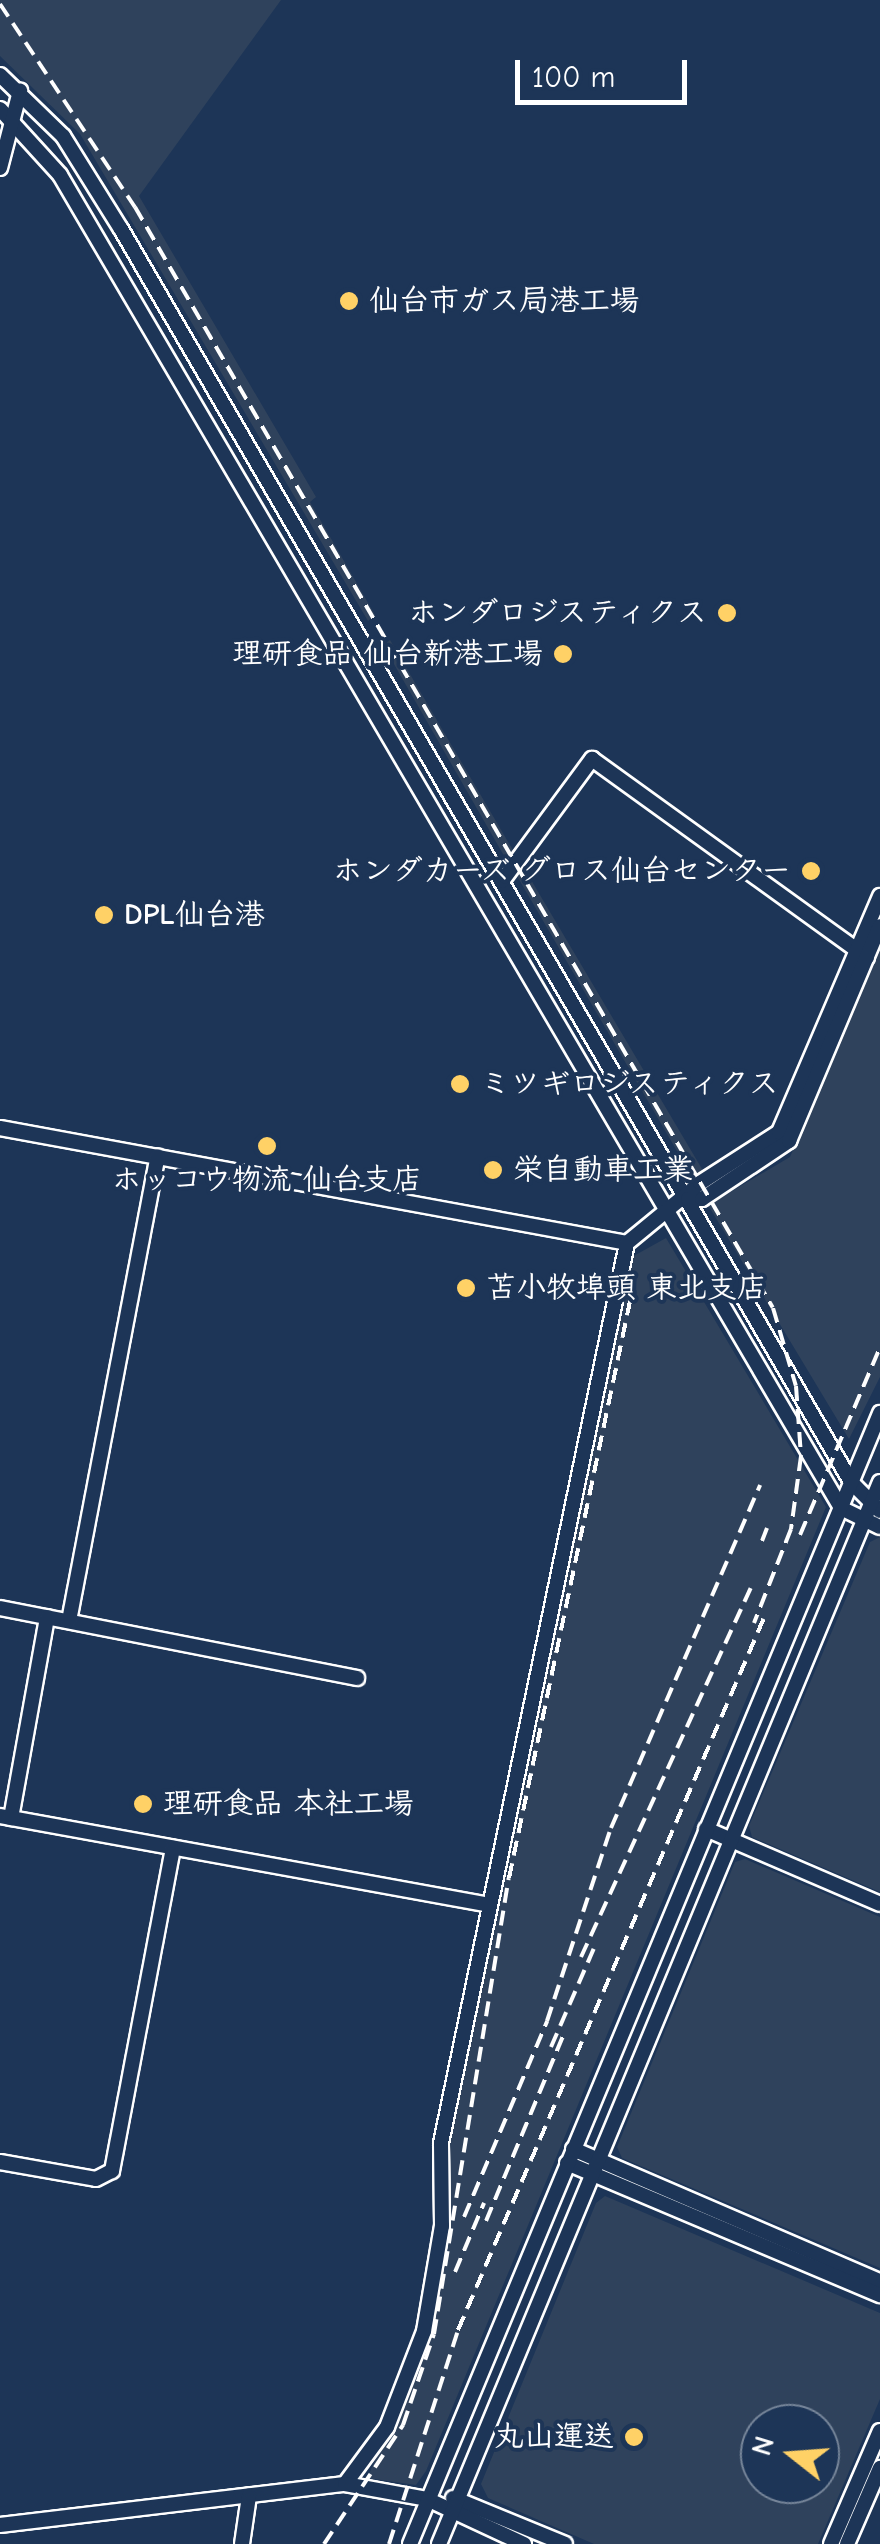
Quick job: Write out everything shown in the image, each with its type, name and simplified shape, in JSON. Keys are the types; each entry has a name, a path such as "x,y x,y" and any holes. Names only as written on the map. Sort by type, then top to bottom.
{"street":[{"path":"0,75 63,136 121,229 880,1526"},
{"path":"0,168 5,113 20,91"},
{"path":"5,113 60,175 841,1508 871,1513"},
{"path":"330,636 349,624"},
{"path":"502,881 592,759 862,953"},
{"path":"344,2484 388,2427 421,2343 442,2226 441,2143 627,1244 688,1200 700,1183 779,1132 862,953 880,896"},
{"path":"862,953 880,926"},
{"path":"0,1128 627,1244"},
{"path":"70,1621 158,1156"},
{"path":"410,2544 880,1413"},
{"path":"439,2544 730,1840 871,1513 880,1482"},
{"path":"0,1608 356,1678"},
{"path":"47,1617 5,1817 488,1905"},
{"path":"706,1830 880,1904"},
{"path":"0,2162 96,2179 112,2171 173,1848"},
{"path":"570,2156 880,2281"},
{"path":"594,2166 880,2296"},
{"path":"831,2544 880,2431"},
{"path":"848,2544 880,2468"},
{"path":"0,2526 344,2484 427,2500 458,2498 565,2544"},
{"path":"242,2544 249,2496"},
{"path":"427,2500 524,2544"}],"shaded area":[{"path":"0,0 281,0 139,196 316,497 310,502 375,615 368,621 80,134 0,56"},
{"path":"390,640 514,852 507,861 383,645"},
{"path":"524,868 705,1174 695,1182 517,876"},
{"path":"880,947 880,1377 849,1439 708,1205 790,1157"},
{"path":"666,1238 826,1507 426,2471 416,2485 367,2478 423,2358 448,2227 445,2147 630,1258"},
{"path":"880,1537 880,1892 752,1837 749,1826 870,1542"},
{"path":"745,1859 880,1917 880,2268 622,2158 617,2147 735,1862"},
{"path":"605,2196 880,2313 880,2399 840,2493 840,2404 740,2404 740,2504 835,2504 818,2544 594,2544 488,2498 481,2484 596,2203"}],"railway":[{"path":"0,4 135,207 773,1308 796,1386 801,1456 791,1529 754,1623"},
{"path":"324,2544 403,2425 434,2334 509,1878 634,1282"},
{"path":"800,1535 880,1347"},
{"path":"464,2217 547,2021 611,1828 760,1485"},
{"path":"762,1541 767,1528"},
{"path":"581,1957 754,1581"},
{"path":"389,2544 458,2330 766,1613"},
{"path":"551,2047 595,1946"},
{"path":"486,2221 563,2036"},
{"path":"455,2272 484,2203"}],"place":[{"name":"仙台市ガス局港工場","path":"349,301"},
{"name":"ホンダロジスティクス","path":"727,613"},
{"name":"理研食品 仙台新港工場","path":"563,654"},
{"name":"ホンダカーズ グロス仙台センター","path":"811,871"},
{"name":"DPL仙台港","path":"104,915"},
{"name":"ミツギロジスティクス","path":"460,1084"},
{"name":"ホッコウ物流 仙台支店","path":"267,1146"},
{"name":"栄自動車工業","path":"493,1170"},
{"name":"苫小牧埠頭 東北支店","path":"466,1288"},
{"name":"理研食品 本社工場","path":"143,1804"},
{"name":"丸山運送","path":"634,2437"}]}
